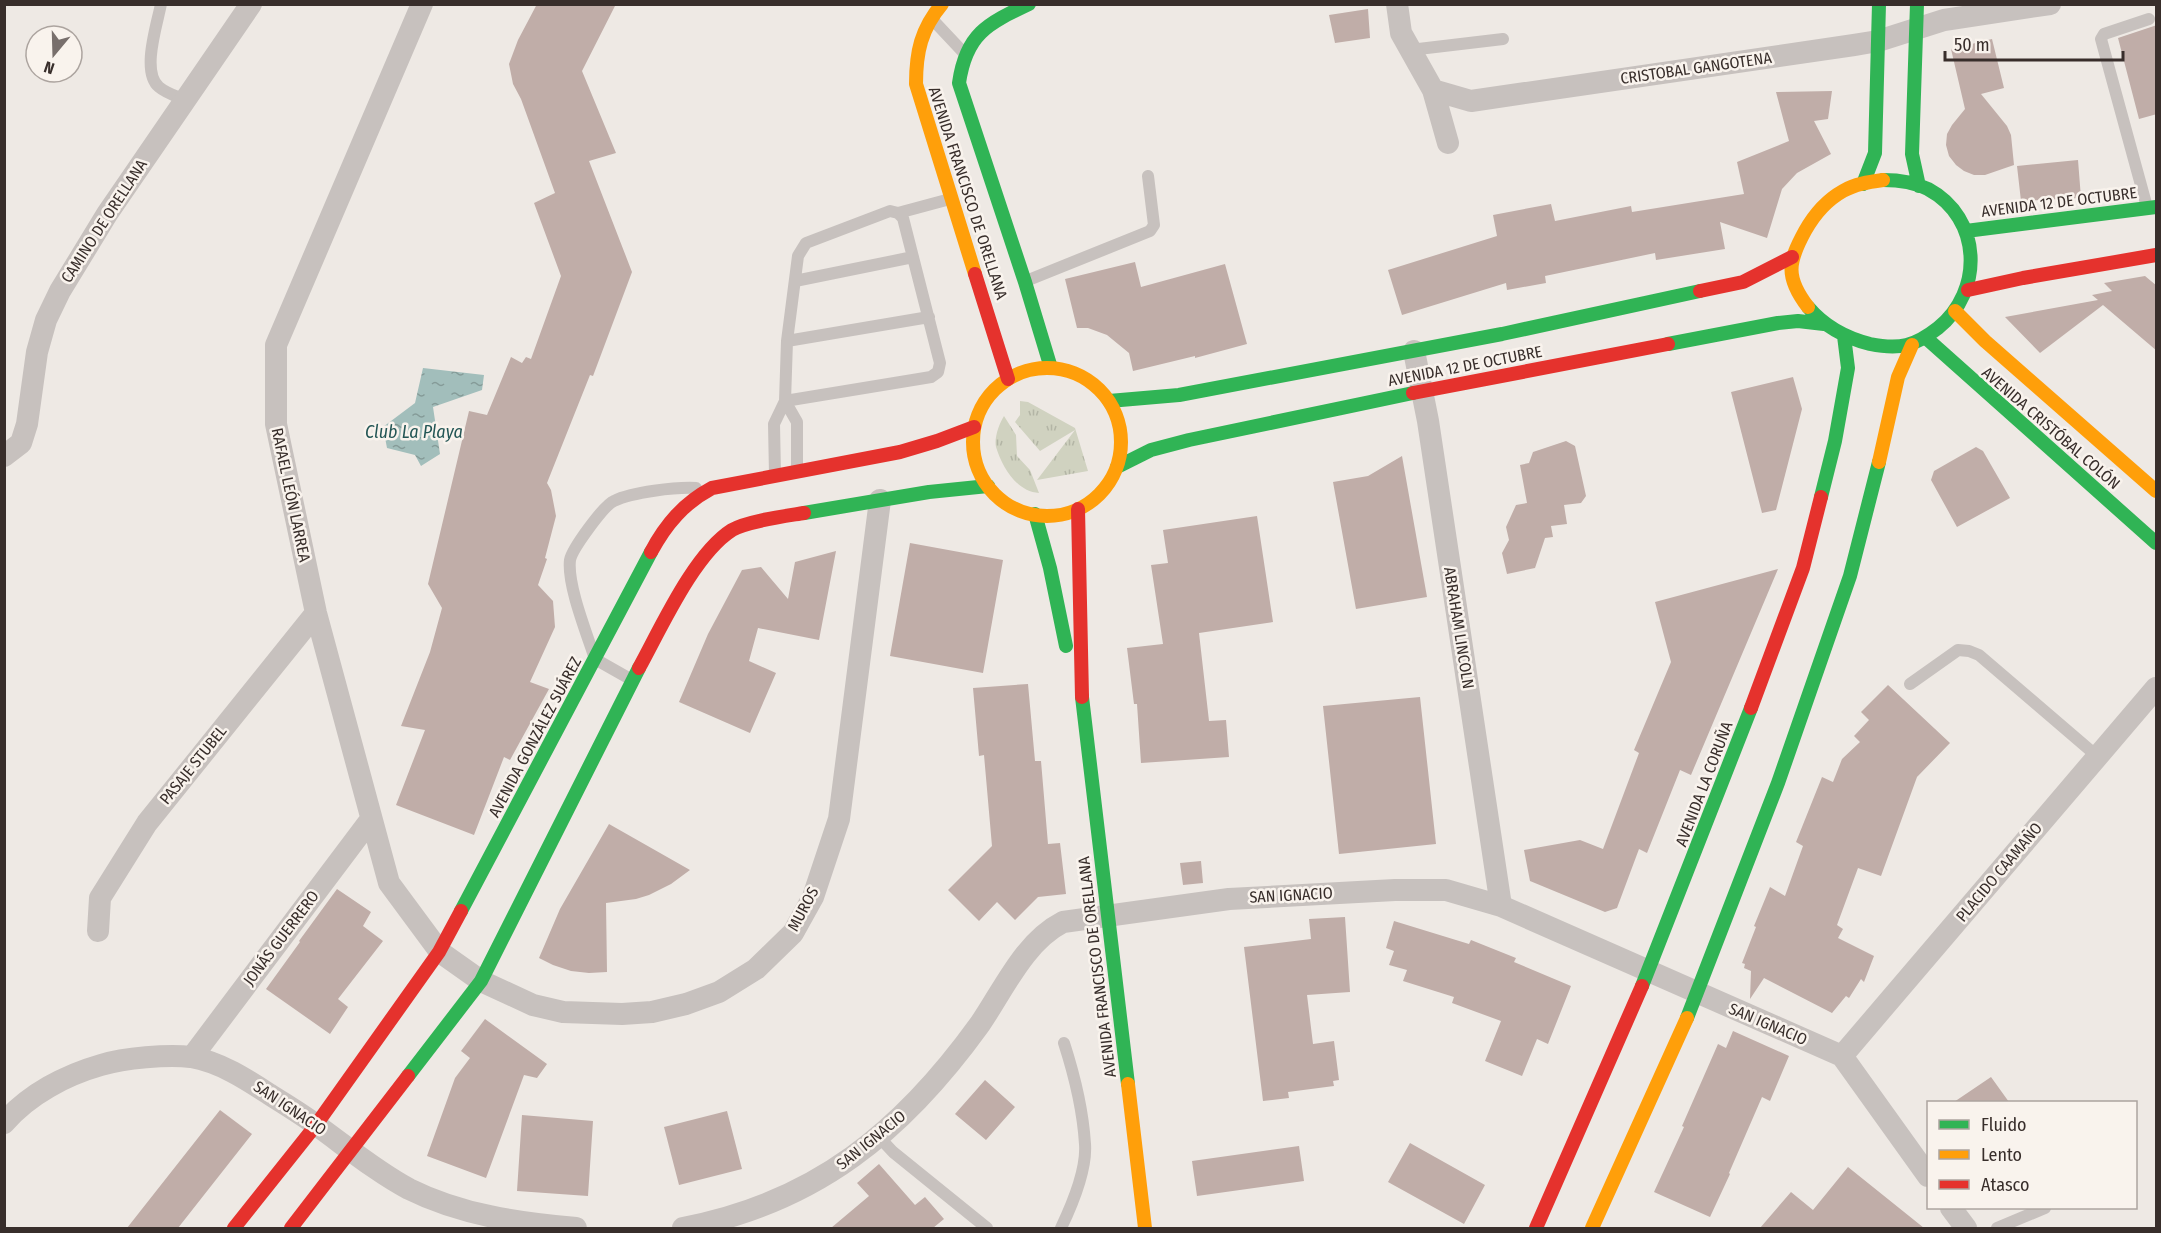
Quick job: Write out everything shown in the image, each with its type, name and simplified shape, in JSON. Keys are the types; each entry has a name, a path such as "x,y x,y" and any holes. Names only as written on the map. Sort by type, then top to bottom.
{"main road":[{"name":"AVENIDA FRANCISCO DE ORELLANA","path":"942,4 927,11 915,56 916,84 1008,379"},
{"path":"964,53 972,40 985,27 1029,4"},
{"path":"1863,184 1875,153 1879,4"},
{"path":"1917,4 1912,154 1919,186"},
{"name":"AVENIDA FRANCISCO DE ORELLANA","path":"964,53 959,83 1051,368"},
{"path":"1883,180 1903,180 1919,186 1943,199 1966,231 1973,267 1968,290 1956,311 1942,326 1912,345 1867,344 1844,336 1824,324 1802,299 1794,282 1792,257 1808,225 1840,192 1883,180"},
{"name":"AVENIDA 12 DE OCTUBRE","path":"1966,231 2152,207"},
{"path":"1968,290 2157,255"},
{"name":"AVENIDA 12 DE OCTUBRE","path":"1109,401 1179,395 1502,334 1743,282 1792,257"},
{"name":"AVENIDA CRISTÓBAL COLÓN","path":"1956,311 1993,348 2157,491"},
{"name":"AVENIDA 12 DE OCTUBRE","path":"1117,467 1151,450 1189,440 1422,391 1778,323 1798,321 1824,324"},
{"name":"AVENIDA LA CORUÑA","path":"1536,1228 1649,970 1733,766 1803,568 1835,441 1848,368 1844,336"},
{"name":"AVENIDA CRISTÓBAL COLÓN","path":"1925,337 2157,543"},
{"path":"1592,1228 1698,994 1778,783 1850,576 1872,497 1898,377 1912,345"},
{"path":"1051,368 1073,373 1093,384 1109,401 1116,413 1122,440 1117,467 1102,492 1091,502 1078,509 1050,515 1017,509 1001,499 988,486 978,467 973,447 974,427 986,399 1008,379 1021,372 1051,368"},
{"name":"AVENIDA GONZÁLEZ SUÁREZ","path":"234,1228 316,1125 440,952 660,535 682,507 697,495 712,488 870,459 921,447 950,438 974,427"},
{"path":"772,476 759,487 757,503 766,514 778,517"},
{"path":"715,542 734,529 778,517 929,492 988,486"},
{"path":"712,488 720,502"},
{"name":"AVENIDA FRANCISCO DE ORELLANA","path":"1078,509 1082,702 1144,1228"},
{"name":"AVENIDA FRANCISCO DE ORELLANA","path":"1035,514 1050,568 1070,666 1082,702"},
{"path":"293,1228 481,981 633,680 685,585 721,532 725,518"},
{"path":"1763,777 1778,783"}],"street":[{"name":"CAMINO DE ORELLANA","path":"4,456 21,443 27,424 38,352 46,320 60,291 107,214 251,4"},
{"name":"RAFAEL LEÓN LARREA","path":"422,4 276,345 276,424 316,613 390,883 440,952"},
{"path":"1397,4 1401,33 1433,90 1448,143"},
{"name":"CRISTOBAL GANGOTENA","path":"1433,90 1472,101 1878,41 1916,27 1944,20 2050,4"},
{"name":"ABRAHAM LINCOLN","path":"1414,351 1501,906"},
{"name":"MUROS","path":"440,952 481,981 533,1005 563,1012 592,1014 652,1012 719,993 756,969 793,933 813,897 838,819 880,500"},
{"name":"PASAJE STUBEL","path":"98,931 100,898 147,824 316,613"},
{"name":"PLACIDO CAAMAÑO","path":"1842,1056 2157,688"},
{"name":"JONÁS GUERRERO","path":"192,1058 371,819"},
{"name":"SAN IGNACIO","path":"683,1228 720,1221 777,1200 834,1170 879,1137 911,1108 958,1053 1026,956 1045,934 1063,922 1229,899 1395,890 1446,890 1501,906 1842,1056"},
{"path":"1842,1056 1927,1173"},
{"name":"SAN IGNACIO","path":"4,1123 44,1090 85,1070 110,1062 192,1058 220,1066 249,1081 396,1182 456,1208 514,1221 576,1228"},
{"path":"1952,1209 1966,1228"}],"lane":[{"path":"161,4 150,59 152,76 158,86 185,100"},
{"path":"927,11 964,53"},
{"path":"2149,20 2104,34 2101,39 2152,207"},
{"path":"1410,50 1503,39"},
{"path":"1025,282 1150,231 1154,225 1148,176"},
{"path":"772,476 774,424 785,401 787,341 798,256 806,243 890,211 898,213 951,199"},
{"path":"785,401 931,376 938,372 940,363 929,317 903,218 898,213"},
{"path":"795,281 913,257"},
{"path":"787,341 929,317"},
{"path":"785,401 797,422 797,471"},
{"path":"633,680 595,659 573,591 570,559 585,533 613,501 674,487 712,488"},
{"path":"1910,684 1959,650 1969,651 1979,655 2098,757"},
{"path":"1061,1228 1079,1183 1086,1146 1064,1043"},
{"path":"879,1137 893,1152 987,1228"},
{"path":"1996,1228 2043,1209"}],"green space":[{"path":"1020,401 1028,402 1075,428 1088,471 1037,480 1075,430 1040,451 1015,422 1020,415"},
{"path":"1004,416 1016,435 1017,456 1030,470 1039,493 1031,492 1017,483 1002,462 996,447 996,439"}],"water":[{"name":"Club La Playa","path":"423,368 484,375 482,390 433,407 440,454 421,466 415,455 387,448 383,427 415,403"}],"building":[{"path":"537,4 616,4 582,71 616,153 589,161 632,272 593,376 590,375 547,483 551,490 556,516 545,558 547,559 538,585 553,601 555,627 530,682 549,689 510,760 504,757 474,835 396,805 425,730 401,726 430,652 442,608 428,584 469,411 487,415 511,357 522,363 526,357 531,359 561,276 534,203 555,193 521,99 513,84 509,64 518,40"},
{"path":"1368,9 1370,38 1335,43 1329,15"},
{"path":"2157,25 2157,114 2139,119 2118,38"},
{"path":"1992,39 2004,88 1981,94 2007,126 2011,135 2014,165 1985,175 1974,175 1956,165 1949,156 1946,145 1947,134 1965,109 1951,49"},
{"path":"1832,91 1828,119 1814,121 1831,154 1797,173 1782,189 1767,238 1720,222 1725,249 1656,260 1655,253 1545,276 1546,283 1507,290 1506,283 1402,315 1388,270 1497,236 1493,215 1551,204 1555,221 1631,206 1632,212 1744,194 1737,162 1789,141 1776,92"},
{"path":"2078,160 2081,198 2021,201 2017,166"},
{"path":"1135,262 1141,287 1225,264 1247,344 1133,371 1129,353 1107,335 1088,328 1077,328 1065,279"},
{"path":"2145,276 2157,286 2157,351 2103,305 2040,353 2005,317 2098,300 2092,295 2112,291 2104,283"},
{"path":"1793,377 1802,409 1776,510 1762,513 1731,392"},
{"path":"1566,441 1575,446 1586,496 1581,503 1564,505 1567,524 1551,526 1553,537 1545,538 1535,568 1507,574 1502,553 1509,540 1506,527 1516,505 1527,503 1520,465 1529,463 1533,452"},
{"path":"1976,447 1983,451 2010,498 1957,527 1931,480 1934,471"},
{"path":"1402,456 1427,597 1356,609 1333,482 1368,476"},
{"path":"1257,516 1273,622 1199,633 1209,721 1226,720 1229,757 1141,763 1137,704 1134,704 1127,648 1163,644 1151,565 1168,563 1163,530"},
{"path":"910,543 1003,560 983,673 890,656"},
{"path":"836,551 819,640 758,628 749,661 776,673 750,733 679,702 708,634 742,570 761,567 788,599 795,562"},
{"path":"1778,569 1691,775 1680,770 1647,853 1639,849 1617,908 1605,912 1530,881 1524,850 1580,840 1603,849 1639,753 1634,750 1671,662 1655,602"},
{"path":"1028,684 1035,761 1041,761 1048,844 1060,843 1066,894 1038,897 1015,920 997,902 979,921 948,890 992,846 984,755 979,756 973,688"},
{"path":"1888,685 1950,743 1917,777 1881,876 1858,868 1837,925 1843,929 1838,938 1874,956 1864,982 1861,979 1849,998 1846,996 1832,1013 1764,978 1750,999 1751,971 1744,968 1745,964 1742,963 1770,887 1785,896 1803,846 1796,842 1822,777 1833,782 1842,759 1860,742 1854,736 1869,720 1861,712"},
{"path":"1420,697 1436,844 1339,854 1323,706"},
{"path":"609,824 690,870 671,884 649,895 606,903 607,972 571,971 539,958 560,909"},
{"path":"1201,861 1203,883 1183,885 1180,863"},
{"path":"337,889 371,912 363,926 383,941 338,999 348,1007 330,1034 266,989"},
{"path":"1345,917 1350,992 1307,995 1313,1044 1334,1041 1339,1080 1333,1081 1334,1086 1288,1092 1289,1098 1263,1101 1244,947 1311,939 1309,919"},
{"path":"1394,921 1469,944 1471,940 1516,958 1514,962 1571,986 1548,1044 1537,1039 1522,1076 1485,1061 1501,1021 1452,1003 1454,997 1403,981 1407,970 1389,965 1394,951 1386,948"},
{"path":"485,1019 547,1064 537,1078 524,1075 486,1178 427,1156 455,1078 470,1058 461,1051"},
{"path":"1733,1031 1789,1056 1770,1101 1762,1097 1710,1217 1654,1192 1718,1044 1726,1048"},
{"path":"1991,1077 2008,1101 1955,1101"},
{"path":"985,1080 1015,1107 986,1140 955,1114"},
{"path":"220,1110 252,1134 178,1228 127,1228"},
{"path":"727,1111 742,1169 679,1185 664,1127"},
{"path":"522,1115 593,1121 588,1196 517,1191"},
{"path":"1410,1143 1485,1185 1464,1224 1388,1182"},
{"path":"1299,1146 1304,1181 1197,1196 1192,1161"},
{"path":"879,1164 915,1205 925,1197 944,1219 933,1228 831,1228 869,1196 857,1183"},
{"path":"1848,1167 1924,1228 1760,1228 1791,1192 1813,1210"}],"traffic: fast":[{"path":"1029,4 990,25 973,42 962,66 959,83 1051,368"},
{"path":"1863,184 1875,153 1879,4"},
{"path":"1917,4 1912,154 1919,186"},
{"path":"1808,307 1821,320 1844,335 1870,344 1890,347 1907,345 1922,339 1938,328 1953,313 1963,295 1969,275 1970,255 1967,236 1959,218 1946,202 1928,189 1906,182 1883,180"},
{"path":"1966,231 2156,207"},
{"path":"1109,401 1179,395 1502,334 1700,291"},
{"path":"1668,344 1778,323 1798,321 1824,324"},
{"path":"1821,497 1835,441 1848,368 1844,336"},
{"path":"1925,337 2156,543"},
{"path":"1117,467 1151,450 1189,440 1413,393"},
{"path":"1687,1018 1778,783 1850,576 1879,462"},
{"path":"804,513 929,492 988,486"},
{"path":"1035,514 1050,568 1066,646"},
{"path":"461,911 651,552"},
{"path":"408,1076 481,981 639,668"},
{"path":"1082,697 1128,1084"},
{"path":"1642,986 1751,708"}],"traffic: slow":[{"path":"942,4 929,23 921,41 916,84 975,274"},
{"path":"1808,307 1795,287 1792,278 1792,261 1812,219 1837,195 1857,185 1883,180"},
{"path":"1955,311 1985,341 2156,491"},
{"path":"1879,462 1898,377 1912,345"},
{"path":"1047,368 1075,374 1099,390 1115,414 1121,442 1115,470 1099,494 1075,510 1047,516 1019,510 995,494 979,470 973,442 979,414 995,390 1019,374 1047,368"},
{"path":"1592,1228 1687,1018"},
{"path":"1128,1084 1145,1228"}],"traffic: jam":[{"path":"1968,290 2156,255"},
{"path":"1700,291 1743,282 1792,257"},
{"path":"975,274 1008,379"},
{"path":"1413,393 1668,344"},
{"path":"651,552 663,532 684,507 712,488 900,452 974,427"},
{"path":"1751,708 1803,568 1821,497"},
{"path":"1078,509 1082,697"},
{"path":"639,668 680,593 718,541 732,530 747,524 804,513"},
{"path":"234,1228 316,1125 439,952 461,911"},
{"path":"1536,1228 1642,986"},
{"path":"291,1228 408,1076"}]}
